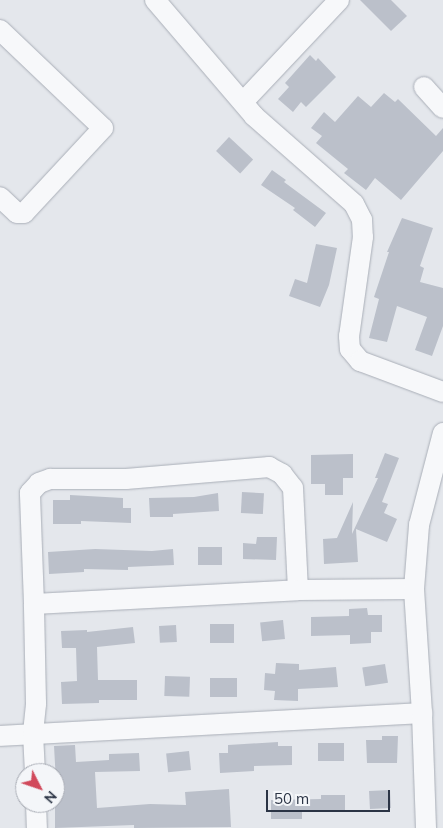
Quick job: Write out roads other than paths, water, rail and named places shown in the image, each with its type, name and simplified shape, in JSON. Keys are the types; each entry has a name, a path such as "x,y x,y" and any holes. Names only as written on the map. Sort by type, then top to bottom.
{"street":[{"path":"155,0 254,116 354,204 362,220 364,237 349,336 350,349 360,361 443,392"},
{"path":"243,102 339,0"},
{"path":"0,30 102,128 24,213 16,213 0,197"},
{"path":"424,87 443,108"},
{"path":"426,828 422,713 414,589 419,525 443,433"},
{"path":"34,763 33,734 36,703 30,493 39,483 50,479 126,479 269,467 282,474 293,488 298,590"},
{"path":"34,604 298,590 414,589"},
{"path":"0,736 422,713"},
{"path":"36,813 37,828"}]}
